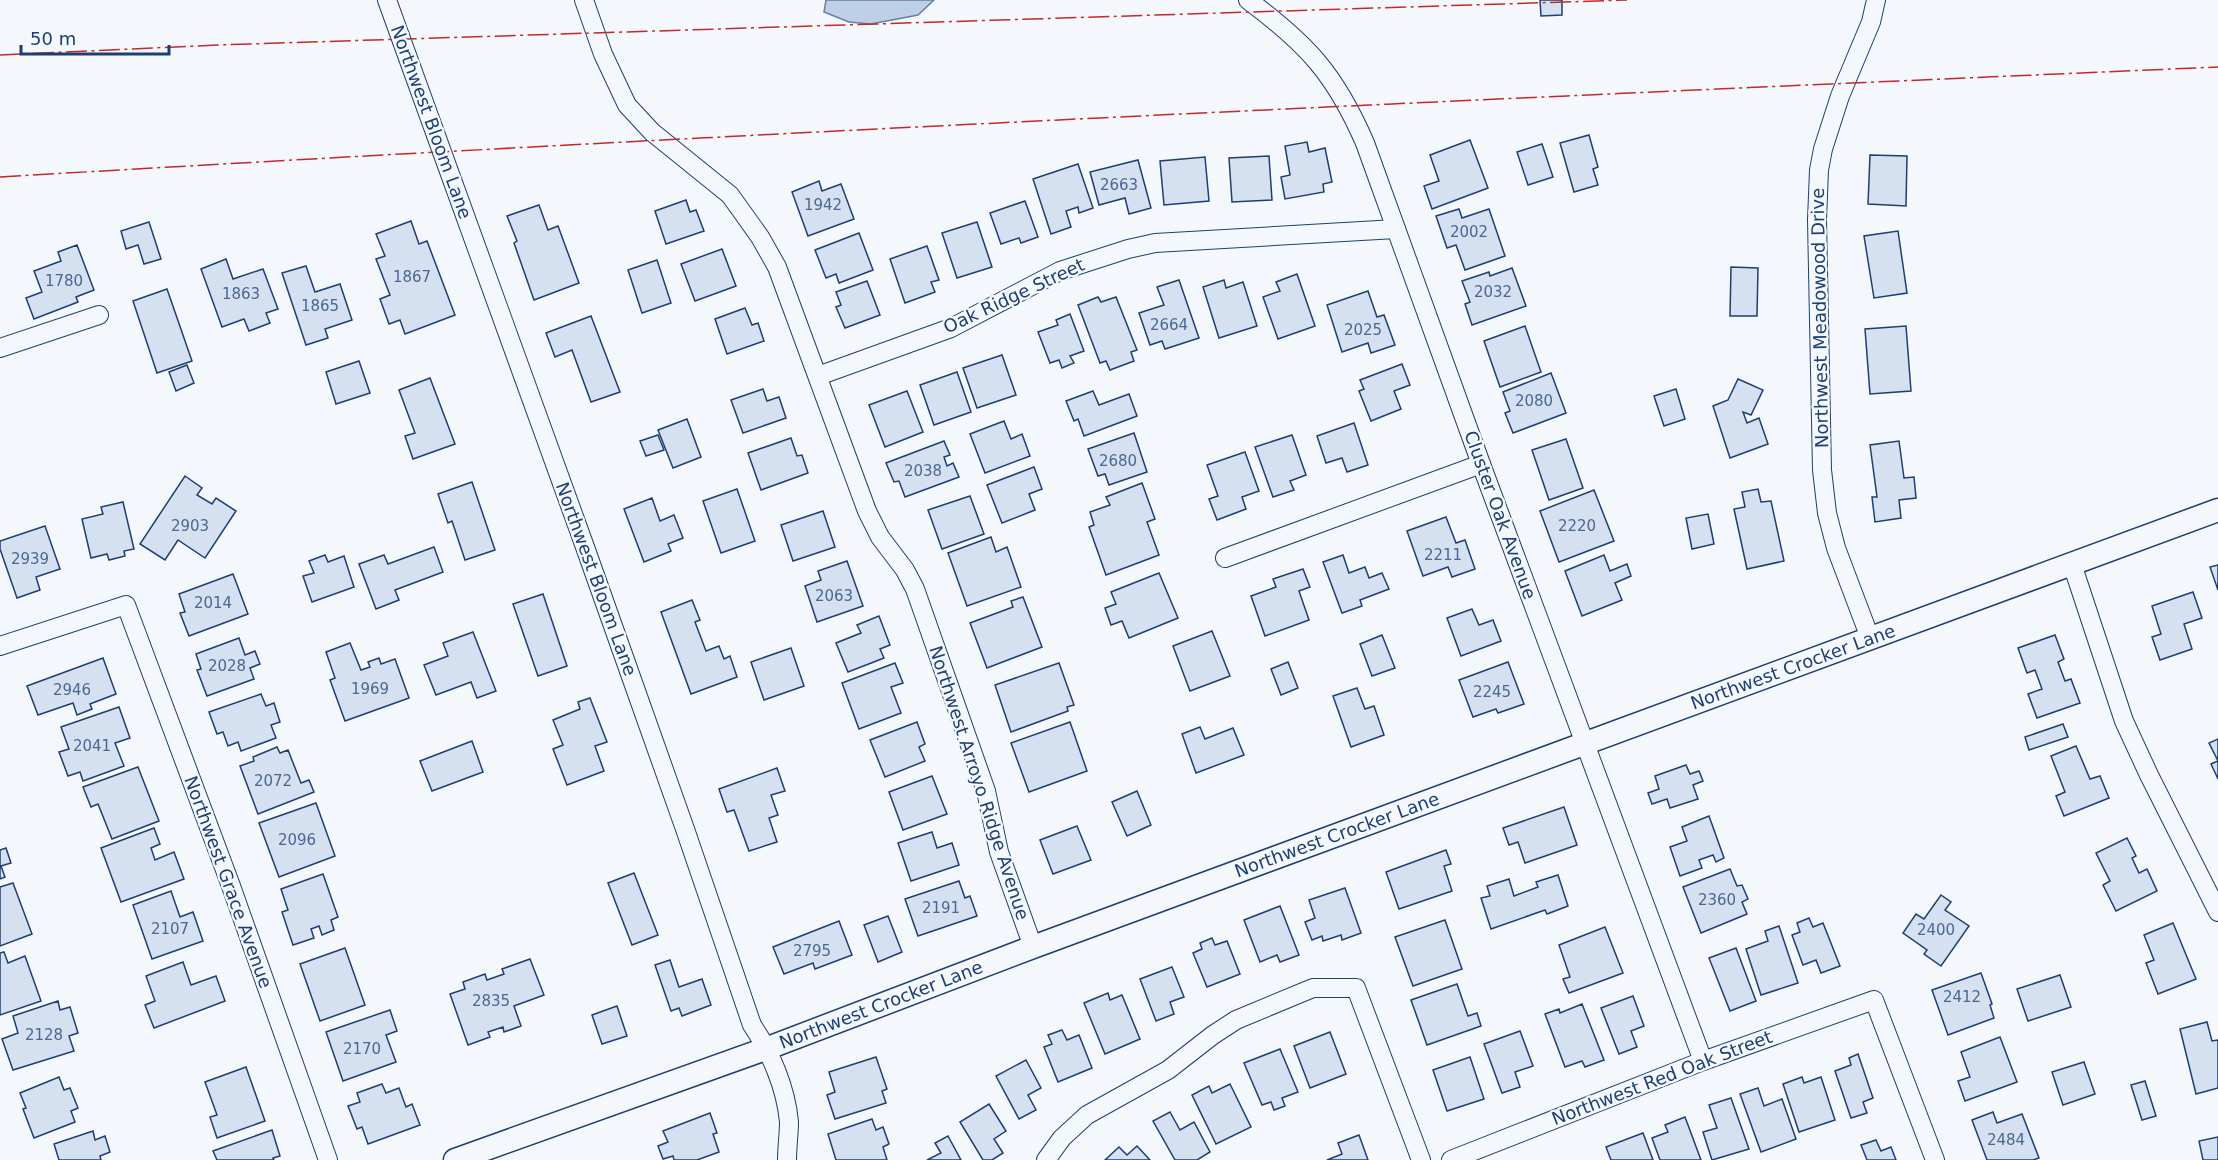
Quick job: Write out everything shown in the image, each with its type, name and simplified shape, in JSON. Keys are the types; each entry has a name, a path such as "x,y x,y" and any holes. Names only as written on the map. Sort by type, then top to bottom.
{"street":[{"name":"Northwest Bloom Lane","path":"387,0 555,462 752,1025 768,1048 785,1099 789,1123 787,1160"},
{"name":"Northwest Arroyo Ridge Avenue","path":"584,0 603,54 627,105 652,132 730,195 760,237 777,267 867,511 880,537 905,570 915,589 986,791 999,852 1033,947"},
{"name":"Cluster Oak Avenue","path":"1248,0 1285,27 1309,50 1333,79 1350,108 1365,143 1584,744 1703,1061"},
{"name":"Northwest Meadowood Drive","path":"1870,638 1836,548 1827,513 1822,470 1817,220 1819,170 1823,149 1840,96 1871,22 1876,0"},
{"name":"Oak Ridge Street","path":"818,376 951,328 1060,271 1128,249 1155,243 1396,229"},
{"path":"0,348 99,315"},
{"path":"1225,558 1481,464"},
{"name":"Northwest Crocker Lane","path":"455,1160 768,1048 1033,947 2218,510"},
{"path":"2072,564 2124,720 2218,912"},
{"name":"Northwest Grace Avenue","path":"0,646 126,605 231,886 328,1160"},
{"path":"1046,1160 1062,1138 1087,1115 1168,1070 1236,1020 1313,988 1356,988 1421,1160"},
{"name":"Northwest Red Oak Street","path":"1451,1160 1703,1061 1875,1000 1935,1160"}],"water":[{"path":"826,0 934,0 918,15 871,24 849,22 824,12"}],"building":[{"path":"1540,0 1562,0 1562,15 1541,16"},
{"path":"1589,135 1598,167 1593,169 1598,185 1574,192 1560,143"},
{"path":"1470,140 1488,188 1432,209 1424,186 1439,181 1430,155"},
{"path":"1307,142 1309,152 1325,148 1332,182 1323,184 1324,192 1285,199 1281,177 1290,175 1285,146"},
{"path":"1542,144 1553,177 1528,185 1517,152"},
{"path":"1870,155 1907,156 1906,206 1868,204"},
{"path":"1269,156 1272,200 1232,202 1229,158"},
{"path":"1205,157 1209,201 1164,205 1160,161"},
{"path":"1138,160 1151,208 1129,214 1125,198 1099,205 1090,172"},
{"path":"1078,164 1093,208 1079,213 1078,207 1066,211 1071,227 1051,234 1033,179"},
{"path":"819,181 822,191 841,184 854,219 808,236 792,192"},
{"path":"686,200 690,212 696,210 704,231 666,244 655,211"},
{"path":"1025,201 1038,237 1021,243 1019,238 1001,244 990,213"},
{"path":"539,205 548,230 558,226 579,283 534,300 514,243 517,241 507,216"},
{"path":"1459,209 1462,218 1489,209 1505,256 1465,270 1456,245 1447,248 1436,216"},
{"path":"411,221 419,244 427,241 455,315 405,334 400,320 389,324 380,299 390,295 376,259 385,256 376,234"},
{"path":"149,222 161,259 144,264 138,245 126,249 121,231"},
{"path":"977,222 992,267 957,278 942,233"},
{"path":"1898,231 1907,293 1874,298 1864,236"},
{"path":"859,233 873,270 839,283 836,274 826,278 815,250"},
{"path":"77,245 94,290 76,297 78,302 34,319 26,298 42,292 34,271 61,261 58,252"},
{"path":"927,246 939,280 931,282 935,292 905,303 890,259"},
{"path":"722,249 736,286 695,301 681,264"},
{"path":"226,259 233,279 263,269 278,309 266,313 270,323 249,331 244,319 222,327 201,269"},
{"path":"657,260 671,303 642,313 628,270"},
{"path":"306,266 315,292 340,284 352,320 325,329 328,338 306,345 282,273"},
{"path":"1731,267 1758,268 1757,316 1730,316"},
{"path":"1512,268 1526,306 1472,325 1465,304 1470,302 1462,281 1489,272 1490,276"},
{"path":"1297,274 1315,326 1278,339 1263,297 1280,291 1276,282"},
{"path":"1179,280 1199,338 1165,349 1162,341 1150,345 1139,313 1164,305 1157,287"},
{"path":"1224,280 1226,288 1243,282 1257,326 1219,338 1203,287"},
{"path":"867,281 880,315 845,328 836,307 841,305 836,292"},
{"path":"167,289 192,361 157,373 133,301"},
{"path":"1368,291 1377,317 1384,315 1395,345 1371,353 1368,343 1342,352 1327,305"},
{"path":"1098,297 1101,302 1116,297 1137,350 1131,352 1134,361 1110,370 1106,361 1100,363 1078,305"},
{"path":"745,308 752,325 758,323 764,341 727,354 715,319"},
{"path":"1070,314 1084,351 1070,356 1074,363 1062,368 1059,360 1050,363 1038,332 1058,325 1056,320"},
{"path":"591,316 620,392 591,402 572,350 555,357 546,333"},
{"path":"1525,326 1541,372 1500,387 1484,341"},
{"path":"1906,326 1911,391 1870,394 1865,329"},
{"path":"1002,355 1016,395 977,408 963,368"},
{"path":"359,361 370,393 336,404 326,372"},
{"path":"1402,364 1410,385 1394,391 1401,409 1371,421 1359,391 1364,389 1360,380"},
{"path":"187,365 194,383 176,391 169,372"},
{"path":"957,372 971,412 934,425 920,385"},
{"path":"1551,373 1566,413 1513,433 1505,413 1510,411 1503,392"},
{"path":"430,378 455,444 413,459 405,436 415,433 399,390"},
{"path":"1738,379 1763,390 1751,415 1743,412 1747,423 1759,418 1768,444 1730,458 1713,406 1728,400"},
{"path":"763,389 767,401 779,397 786,418 743,433 731,400"},
{"path":"1676,389 1685,419 1664,426 1654,396"},
{"path":"907,391 923,432 885,447 869,405"},
{"path":"1093,391 1099,405 1129,394 1137,416 1084,436 1078,419 1074,421 1066,401"},
{"path":"687,419 701,457 673,468 658,430"},
{"path":"1004,421 1011,439 1022,434 1030,456 985,473 970,434"},
{"path":"1354,423 1368,465 1347,472 1342,458 1326,463 1317,436"},
{"path":"1134,433 1147,472 1109,485 1105,474 1098,476 1088,449"},
{"path":"658,435 664,450 646,456 640,441"},
{"path":"1292,435 1306,475 1290,481 1294,490 1273,497 1255,447"},
{"path":"791,438 797,456 802,455 808,473 761,490 748,453"},
{"path":"1566,439 1583,488 1549,500 1532,450"},
{"path":"944,441 950,455 944,457 947,466 953,463 959,477 905,497 899,481 894,482 886,463"},
{"path":"1899,441 1904,478 1914,477 1916,498 1899,500 1901,518 1875,522 1872,497 1877,497 1870,445"},
{"path":"1245,452 1259,491 1242,497 1246,509 1217,520 1209,499 1218,496 1207,465"},
{"path":"1034,467 1042,489 1029,494 1035,510 1002,523 987,485"},
{"path":"185,476 202,488 197,495 212,504 216,498 236,511 205,558 178,540 165,560 140,544"},
{"path":"472,482 495,550 465,560 452,521 448,523 438,494"},
{"path":"1142,483 1155,519 1147,522 1159,555 1106,575 1089,527 1094,525 1090,512 1110,505 1106,497"},
{"path":"737,489 755,541 721,553 703,501"},
{"path":"1758,489 1761,502 1771,501 1784,561 1747,569 1734,509 1745,507 1742,492"},
{"path":"1594,490 1614,541 1559,562 1540,511"},
{"path":"970,496 984,534 942,549 928,510"},
{"path":"652,498 660,521 674,515 683,538 668,544 671,551 644,562 624,509"},
{"path":"123,502 134,549 124,551 125,556 109,560 107,554 91,558 82,519 103,514 101,507"},
{"path":"823,511 835,547 793,561 781,525"},
{"path":"1708,514 1714,544 1692,549 1686,518"},
{"path":"1446,517 1456,543 1465,540 1475,569 1452,577 1448,567 1423,576 1407,531"},
{"path":"45,526 60,569 36,577 40,590 17,598 0,549 0,541"},
{"path":"991,537 996,552 1007,547 1021,587 967,606 948,553"},
{"path":"434,547 443,572 395,590 399,600 376,609 359,564 384,555 388,564"},
{"path":"325,555 328,562 344,556 354,587 312,602 303,576 314,573 309,561"},
{"path":"1343,555 1349,573 1365,567 1369,578 1382,573 1389,589 1360,600 1362,606 1342,613 1323,562"},
{"path":"1604,555 1610,571 1627,564 1631,576 1615,583 1622,600 1582,616 1565,571"},
{"path":"847,561 863,606 817,622 805,586 821,580 818,571"},
{"path":"2218,565 2218,590 2210,567"},
{"path":"1303,569 1310,587 1299,591 1309,620 1265,636 1251,596 1276,587 1273,579"},
{"path":"1159,573 1178,618 1129,638 1122,621 1111,625 1105,608 1116,604 1111,592"},
{"path":"233,574 248,614 189,636 180,613 185,612 179,594"},
{"path":"2193,592 2202,618 2184,624 2192,649 2160,660 2152,637 2161,634 2152,606"},
{"path":"543,594 567,666 538,676 513,604"},
{"path":"1023,597 1042,647 987,668 970,623 1013,607 1011,601"},
{"path":"692,600 700,620 695,622 706,651 719,646 724,659 730,656 737,677 691,694 661,612"},
{"path":"1472,609 1479,625 1493,620 1501,641 1461,656 1447,618"},
{"path":"879,616 890,645 880,649 884,658 848,672 836,643 861,633 857,625"},
{"path":"1212,631 1230,676 1190,691 1173,646"},
{"path":"473,632 496,691 477,698 471,682 436,695 424,665 448,656 443,643"},
{"path":"1382,635 1395,668 1372,676 1360,644"},
{"path":"2055,635 2064,659 2058,662 2065,681 2071,679 2080,703 2037,718 2028,694 2042,689 2035,670 2027,673 2018,648"},
{"path":"239,638 245,655 255,651 260,664 250,668 254,679 207,696 197,670 201,669 196,654"},
{"path":"350,643 361,670 370,667 368,662 379,658 381,664 395,659 409,698 345,721 330,680 335,678 326,652"},
{"path":"791,648 804,686 764,700 751,662"},
{"path":"103,658 116,694 90,704 92,709 77,715 73,703 38,715 27,686"},
{"path":"1288,662 1298,688 1281,695 1271,669"},
{"path":"1508,662 1524,704 1498,713 1496,709 1473,717 1459,680"},
{"path":"895,663 903,683 891,687 901,713 859,729 842,683"},
{"path":"1059,663 1074,705 1067,707 1068,711 1011,732 995,685"},
{"path":"1357,688 1365,709 1374,706 1384,735 1351,747 1333,696"},
{"path":"261,694 266,706 274,703 280,722 271,725 276,738 241,751 238,742 228,746 223,732 217,734 209,712"},
{"path":"590,698 607,742 595,746 604,771 567,785 553,749 563,745 553,720 580,709 578,702"},
{"path":"119,707 130,738 115,743 124,766 83,781 80,772 68,776 59,752 69,749 61,727"},
{"path":"917,722 925,744 919,747 925,761 885,777 870,740"},
{"path":"1070,722 1087,771 1029,792 1011,743"},
{"path":"2063,724 2068,737 2029,750 2025,737"},
{"path":"1200,727 1205,739 1233,728 1244,755 1196,773 1182,734"},
{"path":"2218,739 2218,761 2209,743"},
{"path":"472,741 483,772 432,791 420,761"},
{"path":"2076,746 2090,779 2100,776 2109,798 2064,816 2056,796 2065,792 2051,756"},
{"path":"277,747 280,753 288,750 301,783 309,780 314,792 258,814 240,766 254,761 253,757"},
{"path":"2218,761 2218,779 2211,764"},
{"path":"1686,765 1690,774 1699,771 1703,781 1693,785 1698,799 1670,808 1667,799 1652,804 1648,793 1659,789 1655,776"},
{"path":"138,767 159,821 112,839 98,804 91,807 83,787"},
{"path":"777,768 785,791 771,795 778,815 769,818 777,842 749,851 734,810 727,812 719,789"},
{"path":"932,776 947,814 903,830 889,792"},
{"path":"1137,791 1151,825 1127,836 1112,802"},
{"path":"316,803 335,856 279,877 259,823"},
{"path":"1564,807 1577,845 1525,863 1518,842 1509,845 1503,828"},
{"path":"1709,816 1724,858 1716,862 1713,855 1699,860 1702,868 1680,876 1670,847 1687,841 1682,827"},
{"path":"1077,826 1091,860 1053,874 1040,840"},
{"path":"154,828 160,844 151,848 155,860 174,852 184,879 121,902 101,848"},
{"path":"932,832 937,848 952,843 959,865 911,881 898,843"},
{"path":"2127,838 2136,856 2132,858 2139,873 2147,869 2157,891 2116,911 2103,885 2110,881 2096,853"},
{"path":"6,848 11,863 1,866 5,877 0,879 0,850"},
{"path":"1446,850 1451,864 1444,866 1452,891 1399,909 1386,872"},
{"path":"1730,869 1737,886 1742,885 1748,899 1742,902 1747,914 1701,933 1683,887"},
{"path":"634,873 658,935 632,945 608,883"},
{"path":"323,874 338,917 331,920 334,930 322,935 319,926 311,929 314,938 293,945 282,912 288,910 281,889"},
{"path":"1558,875 1568,906 1547,914 1545,910 1491,929 1481,898 1490,896 1487,886 1509,879 1514,896 1538,887 1536,882"},
{"path":"959,881 965,898 970,896 977,916 918,936 905,899"},
{"path":"13,883 32,934 0,946 0,887"},
{"path":"1345,888 1361,933 1342,940 1341,935 1323,941 1322,936 1312,940 1305,922 1315,918 1309,900"},
{"path":"171,891 180,917 193,912 203,941 152,959 133,905"},
{"path":"1941,895 1951,902 1945,910 1969,926 1941,966 1924,954 1927,950 1903,933 1916,914 1924,919"},
{"path":"1280,906 1299,955 1280,962 1277,955 1260,962 1244,920"},
{"path":"888,916 902,952 878,962 864,925"},
{"path":"1809,918 1813,927 1823,923 1840,966 1821,973 1816,960 1803,965 1792,935 1800,932 1797,923"},
{"path":"1445,920 1462,969 1413,986 1395,937"},
{"path":"839,921 852,955 815,969 813,963 784,974 773,947"},
{"path":"2173,923 2196,979 2158,994 2146,963 2154,960 2144,935"},
{"path":"1779,926 1798,983 1761,995 1746,949 1768,941 1765,931"},
{"path":"1605,927 1623,973 1569,993 1563,979 1570,977 1559,945"},
{"path":"1212,938 1215,945 1227,941 1240,974 1207,987 1193,953 1202,949 1200,943"},
{"path":"345,948 365,1005 320,1021 300,964"},
{"path":"1736,948 1756,1001 1730,1011 1709,958"},
{"path":"4,952 8,963 25,956 41,1001 0,1015 0,953"},
{"path":"530,959 544,995 514,1006 521,1026 504,1032 503,1027 488,1032 490,1037 468,1045 450,994 465,989 463,982 485,974 487,980 504,974 502,969"},
{"path":"670,960 679,987 702,979 711,1005 682,1016 679,1008 671,1011 655,965"},
{"path":"183,962 191,985 216,976 225,1001 154,1028 145,1005 155,1001 146,976"},
{"path":"1172,967 1184,997 1170,1002 1174,1014 1156,1021 1140,979"},
{"path":"1981,973 1992,1004 1990,1005 1994,1018 1948,1035 1932,990"},
{"path":"2060,975 2071,1007 2028,1021 2017,989"},
{"path":"1457,984 1468,1016 1477,1013 1481,1026 1427,1045 1411,1000"},
{"path":"1108,993 1110,1000 1122,995 1140,1039 1105,1054 1084,1003"},
{"path":"1633,996 1644,1026 1631,1031 1637,1047 1619,1054 1601,1008"},
{"path":"58,1001 60,1010 70,1007 78,1033 69,1036 74,1051 13,1070 2,1039 18,1033 13,1016"},
{"path":"1582,1004 1604,1060 1585,1067 1582,1061 1565,1067 1545,1014 1559,1009 1560,1013"},
{"path":"617,1006 627,1036 602,1044 592,1015"},
{"path":"390,1010 397,1031 386,1035 396,1062 343,1081 326,1032"},
{"path":"2207,1022 2212,1041 2218,1040 2218,1088 2196,1094 2180,1029"},
{"path":"1062,1030 1067,1040 1079,1035 1092,1068 1058,1082 1044,1047 1052,1044 1048,1035"},
{"path":"1520,1031 1533,1066 1515,1072 1520,1087 1502,1093 1484,1044"},
{"path":"1330,1032 1346,1074 1310,1088 1294,1046"},
{"path":"2000,1037 2017,1082 1965,1101 1958,1081 1970,1077 1961,1052"},
{"path":"1280,1049 1298,1092 1282,1098 1285,1106 1274,1110 1271,1102 1262,1105 1244,1063"},
{"path":"1858,1054 1873,1098 1863,1102 1867,1113 1851,1118 1835,1071 1851,1065 1849,1058"},
{"path":"876,1057 887,1089 882,1091 886,1103 835,1119 827,1095 835,1092 829,1072"},
{"path":"1470,1057 1484,1099 1447,1111 1433,1070"},
{"path":"1026,1060 1041,1088 1028,1095 1036,1110 1019,1119 996,1076"},
{"path":"2084,1062 2095,1094 2063,1105 2052,1072"},
{"path":"246,1067 265,1121 217,1138 210,1117 217,1115 205,1082"},
{"path":"59,1077 64,1090 70,1088 78,1108 71,1111 75,1122 34,1138 23,1109 26,1108 20,1093"},
{"path":"1802,1077 1804,1083 1821,1077 1835,1120 1799,1132 1783,1084"},
{"path":"2145,1081 2156,1116 2142,1120 2131,1085"},
{"path":"382,1084 386,1093 399,1088 406,1107 412,1104 420,1125 368,1144 362,1127 357,1129 348,1106 360,1102 357,1093"},
{"path":"1230,1084 1251,1127 1216,1144 1192,1095 1209,1086 1212,1093"},
{"path":"1758,1088 1764,1106 1782,1099 1796,1139 1761,1152 1740,1094"},
{"path":"1731,1098 1749,1149 1712,1160 1703,1132 1717,1128 1709,1105"},
{"path":"989,1104 1006,1131 994,1139 1003,1153 992,1160 983,1160 960,1122"},
{"path":"1170,1112 1180,1130 1194,1122 1210,1152 1197,1160 1175,1160 1153,1121"},
{"path":"1993,1112 1997,1123 2022,1114 2039,1158 1987,1160 1972,1120"},
{"path":"710,1113 717,1133 713,1134 719,1152 697,1160 674,1160 673,1156 663,1159 658,1146 668,1142 663,1131"},
{"path":"1685,1117 1701,1160 1660,1160 1652,1138 1668,1132 1665,1125"},
{"path":"872,1119 876,1130 883,1127 889,1144 883,1147 887,1160 836,1160 828,1134"},
{"path":"272,1130 280,1156 273,1158 274,1160 217,1160 213,1151"},
{"path":"93,1131 95,1140 105,1136 110,1152 100,1156 101,1160 59,1160 54,1144"},
{"path":"1643,1133 1653,1160 1611,1160 1606,1147"},
{"path":"1359,1135 1368,1160 1327,1160 1342,1154 1338,1143"},
{"path":"948,1136 961,1160 927,1160 941,1153 935,1143"},
{"path":"2218,1137 2218,1160 2203,1160 2199,1141"},
{"path":"1876,1140 1881,1151 1891,1147 1896,1160 1867,1160 1861,1145"},
{"path":"1137,1146 1150,1160 1105,1160 1119,1147 1127,1155"}],"power":[{"path":"0,55 217,45 1627,0"},
{"path":"0,177 1109,118 2218,67"}]}
